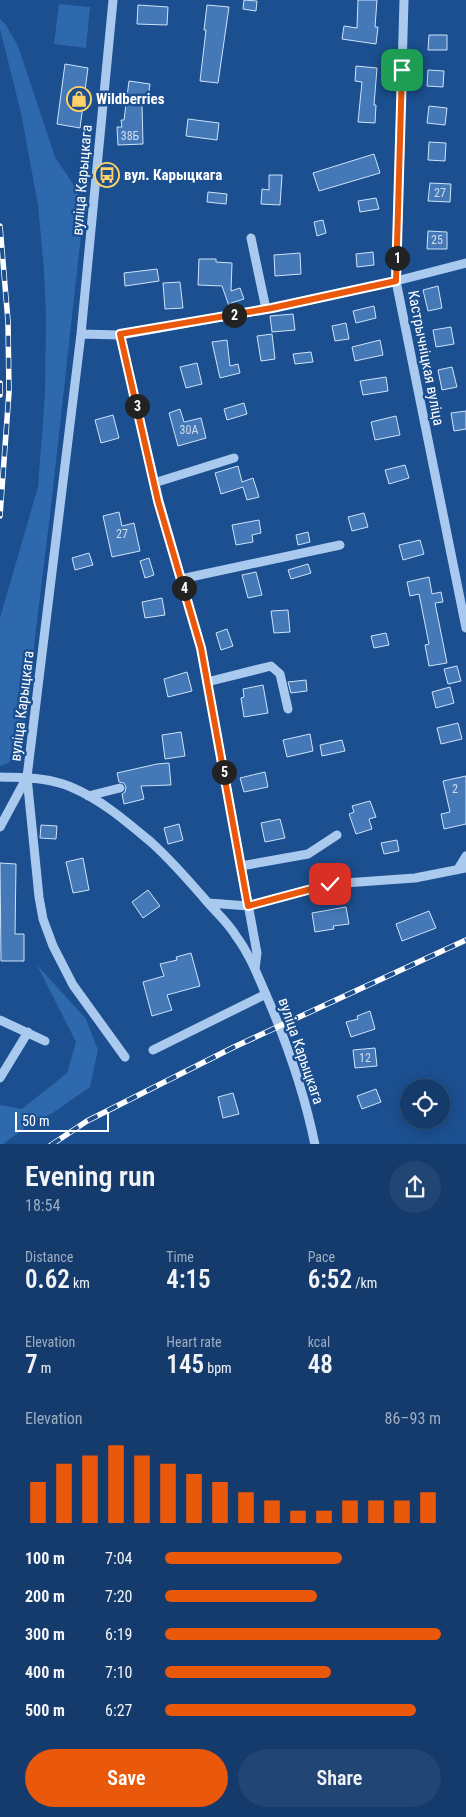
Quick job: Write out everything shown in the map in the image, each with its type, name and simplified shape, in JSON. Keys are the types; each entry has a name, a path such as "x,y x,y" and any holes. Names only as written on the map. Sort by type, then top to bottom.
{"street":[{"name":"вуліца Карыцкага","path":"113,0 81,334 27,777 57,782 71,787 122,817 163,853 237,936 255,969 281,1028 308,1110 315,1144"},
{"name":"Кастрычніцкая вуліца","path":"404,0 396,281 466,628"},
{"path":"251,238 266,309"},
{"path":"81,334 120,334 266,309 396,281 466,263"},
{"name":"вуліца Карыцкага","path":"120,334 154,483 201,648 257,953 255,969"},
{"path":"154,483 234,458"},
{"path":"181,580 340,545"},
{"path":"207,682 270,666 280,674 288,709"},
{"path":"0,777 27,777"},
{"path":"0,827 27,777"},
{"path":"27,777 39,897 43,919 52,946 73,985 125,1056"},
{"path":"88,796 120,788"},
{"path":"241,866 308,854 337,835"},
{"path":"208,903 248,906 330,884 415,878 462,868 466,856"},
{"path":"153,1050 266,994"},
{"path":"0,1020 45,1041"},
{"path":"0,1078 28,1032"}],"shaded area":[{"path":"59,4 90,7 86,48 54,44"},
{"path":"0,19 6,25 18,46 55,157 76,190 82,215 51,506 25,720 21,742 16,754 7,763 0,766 0,618 38,487 45,394 46,316 38,205 21,113 0,29"},
{"path":"37,965 86,1019 98,1050 90,1087 51,1114 33,1122 3,1144 0,1144 0,1105 22,1109 67,1073 76,1042"}],"building":[{"path":"244,0 257,1 256,11 243,9"},
{"path":"358,0 377,0 375,27 378,27 376,44 342,39 344,26 357,28"},
{"path":"138,5 168,7 167,25 137,24"},
{"path":"207,5 229,7 218,83 200,81"},
{"path":"429,35 447,35 447,50 428,50"},
{"path":"65,64 88,68 80,128 57,124"},
{"path":"356,66 377,68 374,105 376,105 375,123 358,122 362,82 355,81"},
{"path":"428,70 444,71 443,87 427,86"},
{"path":"129,81 150,84 147,105 142,105 143,144 118,145 117,127 122,127 121,120 124,120"},
{"path":"429,106 447,108 445,125 427,123"},
{"path":"188,119 219,123 217,140 186,136"},
{"path":"429,142 446,143 445,161 428,160"},
{"path":"374,154 380,173 319,191 313,173"},
{"path":"269,175 282,175 280,205 261,204 262,189 269,190"},
{"path":"430,183 451,184 450,202 428,201"},
{"path":"208,192 227,194 226,204 207,202"},
{"path":"376,198 379,209 360,212 358,201"},
{"path":"323,220 326,233 317,236 314,222"},
{"path":"428,231 447,232 447,249 427,249"},
{"path":"373,252 374,265 357,267 356,254"},
{"path":"300,253 301,274 275,276 274,255"},
{"path":"199,259 216,259 216,262 232,263 231,291 240,288 244,299 231,303 230,309 222,286 198,285"},
{"path":"157,269 159,281 125,286 124,273"},
{"path":"180,282 183,308 165,309 163,283"},
{"path":"438,286 442,308 428,311 423,290"},
{"path":"374,306 376,318 356,323 353,311"},
{"path":"293,314 295,330 272,332 270,316"},
{"path":"346,323 349,339 335,341 332,326"},
{"path":"451,327 454,344 436,347 433,330"},
{"path":"272,334 275,359 261,361 257,336"},
{"path":"227,340 230,366 238,364 240,373 220,378 212,342"},
{"path":"380,340 383,355 355,361 352,347"},
{"path":"311,352 313,362 295,364 293,354"},
{"path":"197,363 202,384 186,388 180,367"},
{"path":"452,367 457,387 442,390 438,370"},
{"path":"386,377 388,391 363,395 360,381"},
{"path":"244,403 247,414 227,420 224,409"},
{"path":"180,409 184,422 201,418 206,438 178,446 169,413"},
{"path":"466,411 466,429 454,431 451,413"},
{"path":"113,415 119,438 101,443 95,420"},
{"path":"396,416 400,435 375,440 371,422"},
{"path":"405,465 409,478 389,484 385,470"},
{"path":"238,466 242,482 253,478 259,497 247,500 243,487 221,494 215,473"},
{"path":"119,512 122,526 134,523 140,551 112,557 103,516"},
{"path":"364,513 368,527 352,531 348,517"},
{"path":"259,520 261,533 252,535 253,542 236,545 232,525"},
{"path":"308,532 310,542 298,545 296,535"},
{"path":"420,540 424,554 403,560 399,545"},
{"path":"89,553 93,565 75,570 72,558"},
{"path":"149,558 154,575 145,578 140,561"},
{"path":"308,564 311,573 291,579 288,570"},
{"path":"256,572 262,595 248,598 242,575"},
{"path":"429,577 432,594 441,592 443,602 435,603 447,663 429,666 425,645 429,644 419,594 410,596 407,582"},
{"path":"162,598 165,615 145,618 142,602"},
{"path":"288,610 290,632 274,633 271,611"},
{"path":"227,629 233,646 221,650 216,633"},
{"path":"386,633 389,645 374,648 371,636"},
{"path":"457,666 461,681 448,684 444,669"},
{"path":"187,672 192,691 168,697 164,679"},
{"path":"306,680 307,691 291,693 288,682"},
{"path":"263,685 268,713 244,717 241,698 244,697 243,689"},
{"path":"450,687 454,703 436,708 432,692"},
{"path":"458,723 462,739 441,744 437,728"},
{"path":"181,732 185,756 165,759 162,735"},
{"path":"310,734 313,751 287,757 283,740"},
{"path":"342,740 345,751 322,756 320,745"},
{"path":"169,763 171,785 141,786 144,799 124,804 122,794 125,792 126,787 124,783 119,782 117,773"},
{"path":"265,772 268,787 244,792 240,778"},
{"path":"466,776 466,824 444,829 441,814 450,812 443,781"},
{"path":"370,801 376,817 369,819 372,829 356,834 349,814 354,812 352,806"},
{"path":"280,819 285,838 265,842 261,823"},
{"path":"179,824 183,840 168,844 164,828"},
{"path":"41,825 57,826 56,839 40,838"},
{"path":"397,840 399,851 384,854 381,843"},
{"path":"83,858 89,890 73,893 66,862"},
{"path":"0,863 16,864 15,934 24,934 24,961 1,961"},
{"path":"148,890 160,906 143,918 132,902"},
{"path":"346,907 349,924 333,926 334,929 315,932 312,913"},
{"path":"429,911 436,928 402,941 396,924"},
{"path":"191,953 200,986 167,995 172,1010 152,1016 143,982 164,976 160,964 177,960 176,957"},
{"path":"370,1011 375,1029 351,1037 346,1022 358,1019 357,1016"},
{"path":"375,1048 377,1066 355,1068 353,1050"},
{"path":"376,1089 381,1102 362,1109 357,1096"},
{"path":"233,1093 239,1114 223,1118 218,1097"}],"railway":[{"path":"0,226 8,321 9,392 0,516"},
{"path":"0,383 0,395"},
{"path":"52,1144 87,1121 234,1047 466,940"}],"place":[{"name":"Wildberries","path":"79,99"},
{"name":"вул. Карыцкага","path":"107,175"}],"route":[{"path":"330,884 248,906 201,648 158,501 120,334 272,308 396,281 402,70"}]}
